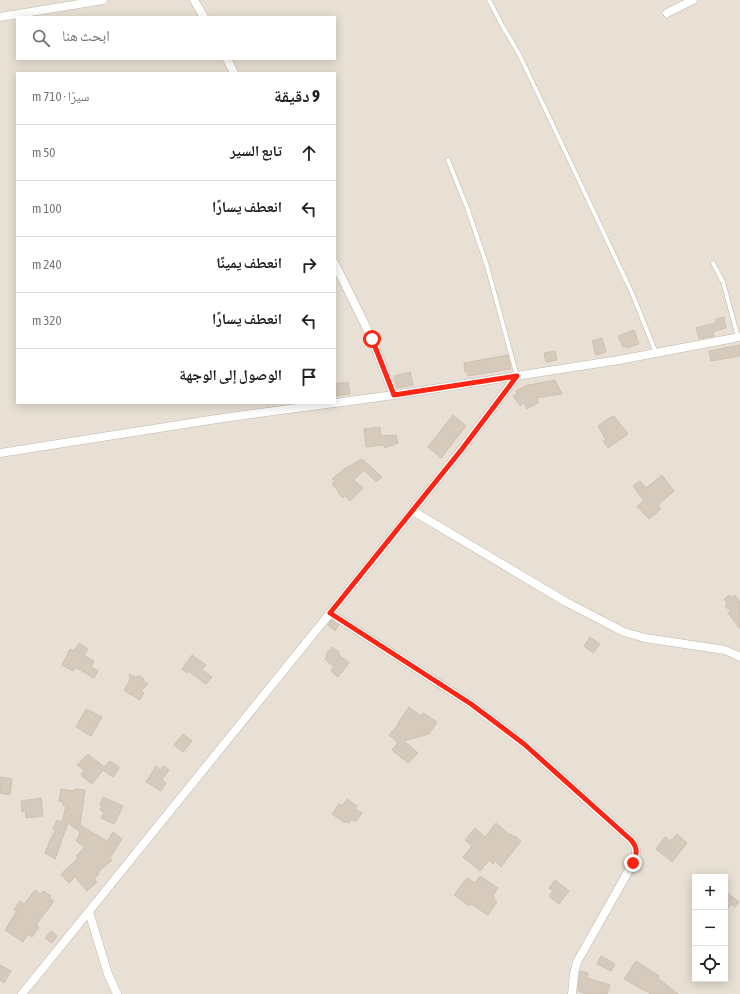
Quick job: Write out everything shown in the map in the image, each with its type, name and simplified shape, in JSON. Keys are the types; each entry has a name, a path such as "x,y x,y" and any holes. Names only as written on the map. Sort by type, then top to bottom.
{"street":[{"path":"0,17 103,0"},
{"path":"194,0 203,16"},
{"path":"667,13 693,0"},
{"path":"228,60 234,72"},
{"path":"336,269 372,339 394,395"},
{"path":"336,403 619,360 739,338"},
{"path":"22,994 462,449 517,376"},
{"path":"0,453 230,417 327,404"},
{"path":"412,511 566,602 624,632 645,638 725,650 740,657"},
{"path":"330,613 471,704 524,744 626,835 636,846 637,853 633,863 578,962 574,974 572,994"},
{"path":"89,912 108,974 117,994"}],"lane":[{"path":"489,0 519,54 538,93 632,293 656,353"},
{"path":"448,160 468,210 487,266 517,376"},
{"path":"713,262 723,282 739,338"}],"shaded area":[{"path":"0,0 740,0 740,994 0,994"}],"building":[{"path":"724,317 726,328 713,332 714,336 699,339 696,328 712,324 717,322 716,319"},
{"path":"634,330 639,344 627,348 626,346 623,347 618,336"},
{"path":"602,338 606,352 596,355 592,341"},
{"path":"740,345 740,356 711,361 709,351"},
{"path":"555,351 557,360 546,362 544,353"},
{"path":"508,355 511,369 468,376 468,372 465,372 464,363"},
{"path":"410,372 413,385 397,388 394,376"},
{"path":"555,380 562,394 536,398 539,402 527,409 524,403 520,406 513,396 517,394 516,391 529,384"},
{"path":"348,382 350,394 336,396 336,384"},
{"path":"453,415 466,426 441,458 428,447"},
{"path":"614,416 628,434 608,448 603,441 606,440 598,426"},
{"path":"380,427 381,436 396,435 398,443 385,448 384,445 366,447 364,429"},
{"path":"362,459 382,477 376,482 364,470 354,480 363,488 350,501 345,496 343,498 338,493 339,492 332,484 335,481 332,479 344,469"},
{"path":"662,475 674,491 658,505 661,509 649,519 637,506 644,501 633,486 640,481 646,488"},
{"path":"730,595 732,598 735,595 740,602 740,629 728,613 730,611 725,606 727,604 724,599"},
{"path":"331,620 339,625 335,631 328,625"},
{"path":"590,637 600,644 593,653 584,646"},
{"path":"79,643 88,649 84,655 94,661 91,667 98,671 94,678 77,668 73,671 62,665 70,649 74,651"},
{"path":"332,647 349,663 338,677 331,671 334,667 325,659 326,654"},
{"path":"192,655 206,665 202,670 212,677 206,684 188,671 187,673 182,669"},
{"path":"129,674 135,677 140,676 144,679 143,681 148,684 141,691 144,693 140,700 124,690 130,680"},
{"path":"409,707 421,716 423,713 437,722 429,734 404,741 418,753 408,763 392,750 398,743 389,735"},
{"path":"86,709 102,717 91,736 76,727"},
{"path":"183,734 192,741 183,752 174,745"},
{"path":"88,754 104,767 110,761 119,767 118,770 113,777 103,770 92,784 81,775 84,770 77,765"},
{"path":"156,766 161,770 163,766 169,770 162,779 166,783 161,791 146,782"},
{"path":"0,777 12,779 10,795 0,793"},
{"path":"61,789 74,791 75,789 85,790 80,825 107,841 113,832 122,839 110,858 112,860 98,872 99,874 94,879 97,882 87,891 75,877 69,883 61,874 78,858 76,856 85,847 76,841 80,832 68,823 55,859 45,853 56,830 53,829 57,820 62,822 66,806 63,805 63,802 59,801"},
{"path":"103,797 123,806 114,824 101,818 104,812 100,810"},
{"path":"41,798 43,816 26,818 25,811 22,812 21,801"},
{"path":"347,799 357,806 355,809 362,813 356,821 351,820 349,823 346,821 345,823 332,814 339,804 342,806"},
{"path":"496,823 510,835 515,836 521,841 501,867 495,861 493,864 489,860 480,871 463,857 472,846 465,840 475,828 485,837"},
{"path":"677,834 687,843 672,862 656,849 665,837 670,841"},
{"path":"480,876 498,888 493,895 497,902 488,915 471,904 469,906 454,895 467,878 475,883"},
{"path":"555,880 569,891 559,904 549,896 553,891 549,888"},
{"path":"35,890 40,894 43,891 51,896 49,898 54,901 36,925 39,927 32,937 28,934 23,942 5,930 17,911 14,910 20,901 24,904"},
{"path":"728,893 739,902 735,907 731,904 728,908"},
{"path":"51,931 57,936 52,943 45,938"},
{"path":"601,956 615,964 611,971 597,964"},
{"path":"636,961 659,976 658,978 678,994 651,994 624,979"},
{"path":"0,965 11,971 4,983 0,980"},
{"path":"580,971 588,973 587,978 610,985 607,994 587,994 578,991"}],"route":[{"path":"372,339 394,395 517,376 462,449 330,613 471,704 524,744 631,840 636,846 637,853 633,863"}]}
